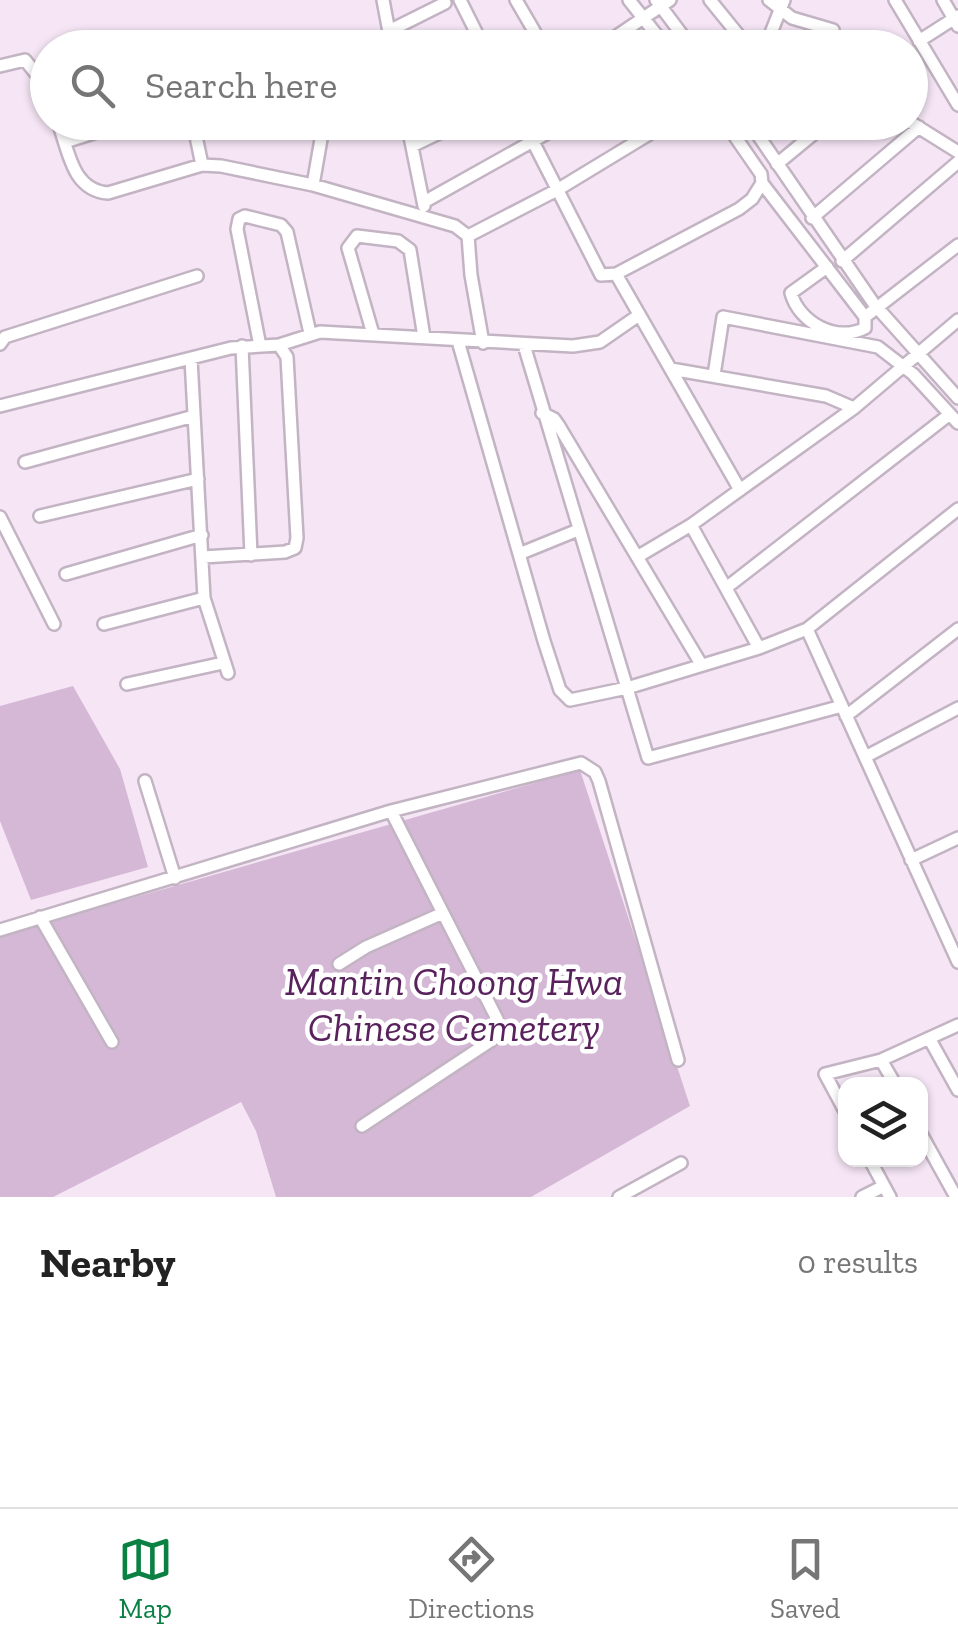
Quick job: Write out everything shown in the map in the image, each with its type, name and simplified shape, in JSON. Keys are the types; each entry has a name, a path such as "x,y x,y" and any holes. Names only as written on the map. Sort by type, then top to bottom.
{"street":[{"path":"382,0 389,30"},
{"path":"460,0 475,30"},
{"path":"516,0 534,30"},
{"path":"630,0 653,30"},
{"path":"710,0 734,30"},
{"path":"769,0 811,25 832,30"},
{"path":"895,0 913,30"},
{"path":"928,36 957,21 943,0"},
{"path":"629,30 662,2 680,30"},
{"path":"391,30 445,3"},
{"path":"772,30 782,5"},
{"path":"928,56 958,106"},
{"path":"0,66 24,60 30,66"},
{"path":"928,133 958,152"},
{"path":"71,140 65,142 80,182 92,192 108,193 202,166 244,170 313,185 455,226 468,236 483,342"},
{"path":"197,140 202,166"},
{"path":"313,185 321,140"},
{"path":"411,140 426,217"},
{"path":"412,146 424,140"},
{"path":"532,140 601,274 616,274 739,209 752,199 762,183"},
{"path":"424,202 538,140"},
{"path":"468,236 639,140"},
{"path":"737,140 761,174 762,183 865,317 865,328 852,333 823,329 807,320 791,293 826,267"},
{"path":"761,140 877,309 958,398"},
{"path":"777,164 806,140"},
{"path":"812,218 898,140"},
{"path":"842,260 958,162"},
{"path":"260,346 236,230 239,219 245,216 281,225 288,232 310,334"},
{"path":"372,334 348,248 357,236 398,241 410,250 424,338"},
{"path":"865,317 958,245"},
{"path":"616,274 740,490"},
{"path":"0,344 6,337 197,276"},
{"path":"0,406 242,346 279,345 310,334 573,346 600,342 639,316"},
{"path":"714,375 723,316 878,347 914,374 954,418 726,588"},
{"path":"637,557 690,525 854,408 958,320"},
{"path":"458,341 560,690 570,700 627,688 759,648 807,629 958,509"},
{"path":"204,557 295,548 287,358 279,345"},
{"path":"242,346 251,555"},
{"path":"524,346 648,758 844,711 958,629"},
{"path":"127,684 225,668 204,598 191,359"},
{"path":"671,369 826,396 854,408"},
{"path":"542,413 560,426 700,664"},
{"path":"26,462 194,416"},
{"path":"40,516 198,478"},
{"path":"0,517 54,624"},
{"path":"690,525 759,648"},
{"path":"520,554 578,530"},
{"path":"66,574 202,535"},
{"path":"104,624 204,598"},
{"path":"807,629 958,962"},
{"path":"865,757 958,708"},
{"path":"0,930 391,811 538,776 572,764 589,766 599,781 678,1060"},
{"path":"144,781 175,878"},
{"path":"362,1126 492,1040 498,1030 496,1019 391,811"},
{"path":"912,860 958,838"},
{"path":"339,964 366,947 442,914"},
{"path":"40,917 112,1042"},
{"path":"838,1097 826,1074 882,1060 958,1025"},
{"path":"930,1038 958,1090"},
{"path":"882,1060 890,1077"},
{"path":"928,1146 956,1197"},
{"path":"619,1197 681,1163"},
{"path":"862,1197 887,1192 874,1167"}],"green space":[{"path":"73,686 120,769 148,867 31,900 0,821 0,706"},
{"name":"Mantin Choong Hwa Chinese Cemetery","path":"580,770 690,1106 531,1197 276,1197 256,1131 241,1102 53,1197 0,1197 0,936"}]}
